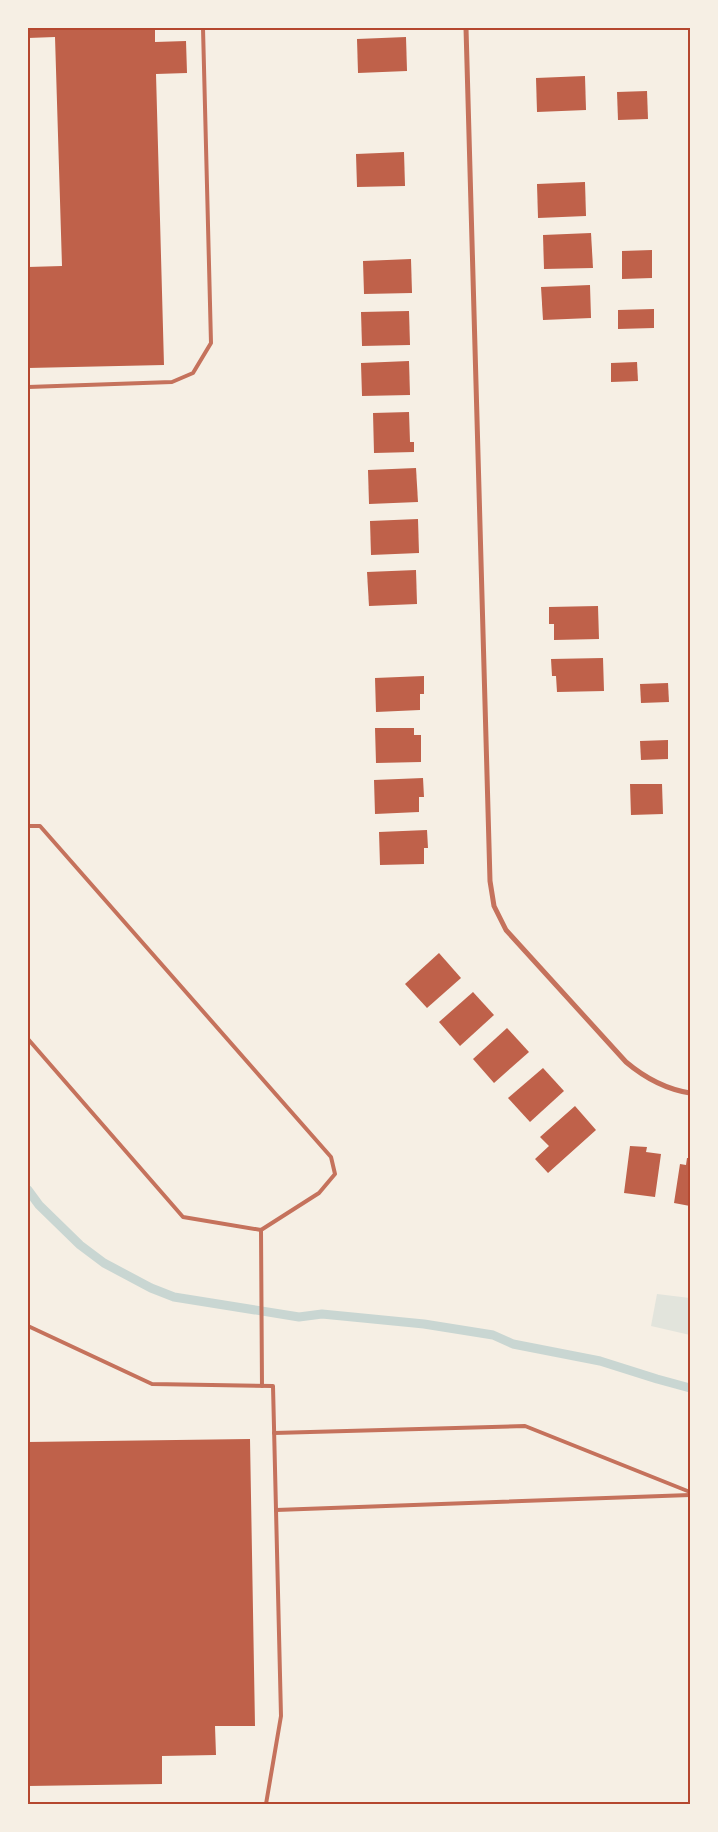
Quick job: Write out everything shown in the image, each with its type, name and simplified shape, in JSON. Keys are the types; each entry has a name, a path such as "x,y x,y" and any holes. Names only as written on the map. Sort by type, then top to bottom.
{"street":[{"path":"466,28 490,881 494,906 506,930 626,1062 639,1073 655,1082 671,1089 690,1093"}],"lane":[{"path":"28,387 172,382 193,372 211,343 203,28"},
{"path":"28,826 40,826 331,1157 335,1174 319,1193 261,1230 183,1217 28,1039"},
{"path":"261,1230 262,1386"},
{"path":"28,1326 152,1384 273,1386 281,1716 266,1804"},
{"path":"274,1433 524,1426 690,1494"},
{"path":"276,1510 690,1494"}],"shaded area":[{"path":"657,1294 690,1298 690,1335 651,1326"}],"building":[{"path":"28,28 155,28 155,42 186,41 187,73 156,74 164,365 28,368 28,267 62,266 55,37 28,38"},
{"path":"406,37 407,71 358,73 357,39"},
{"path":"585,76 586,110 537,112 536,78"},
{"path":"647,91 648,119 618,120 617,92"},
{"path":"404,152 405,186 357,187 356,154"},
{"path":"585,182 586,216 538,218 537,184"},
{"path":"591,233 593,268 544,269 543,235"},
{"path":"652,250 652,278 622,279 622,251"},
{"path":"411,259 412,293 364,294 363,261"},
{"path":"590,285 591,318 543,320 541,287"},
{"path":"654,309 654,328 618,329 618,310"},
{"path":"409,311 410,345 362,346 361,312"},
{"path":"409,361 410,395 362,396 361,363"},
{"path":"637,362 638,381 611,382 611,363"},
{"path":"409,412 410,442 414,442 414,452 374,453 373,413"},
{"path":"416,468 418,502 369,504 368,470"},
{"path":"418,519 419,553 371,555 370,521"},
{"path":"416,570 417,604 369,606 367,572"},
{"path":"598,606 599,639 554,640 554,624 549,624 549,607"},
{"path":"603,658 604,691 557,692 556,676 552,676 551,659"},
{"path":"424,676 424,694 420,694 420,710 376,712 375,678"},
{"path":"668,683 669,702 641,703 640,684"},
{"path":"375,728 414,728 414,735 421,735 421,762 376,763"},
{"path":"668,740 668,759 641,760 640,741"},
{"path":"423,778 424,797 419,797 419,812 375,814 374,780"},
{"path":"630,784 662,784 663,814 631,815"},
{"path":"427,830 428,848 424,848 424,864 380,865 379,832"},
{"path":"439,953 461,978 427,1008 405,984"},
{"path":"473,992 494,1015 460,1046 439,1022"},
{"path":"507,1028 529,1052 494,1083 473,1059"},
{"path":"543,1068 564,1091 530,1122 508,1098"},
{"path":"575,1106 596,1130 548,1173 535,1159 549,1146 540,1137"},
{"path":"630,1146 647,1147 646,1152 661,1154 655,1197 624,1193"},
{"path":"687,1158 690,1158 690,1206 674,1203 680,1164 686,1165"},
{"path":"250,1439 255,1726 215,1726 216,1755 162,1756 162,1784 28,1786 28,1442"}],"waterway":[{"path":"28,1190 39,1205 80,1245 104,1263 151,1288 174,1297 299,1317 322,1314 424,1324 493,1335 513,1344 600,1361 690,1388"}]}
